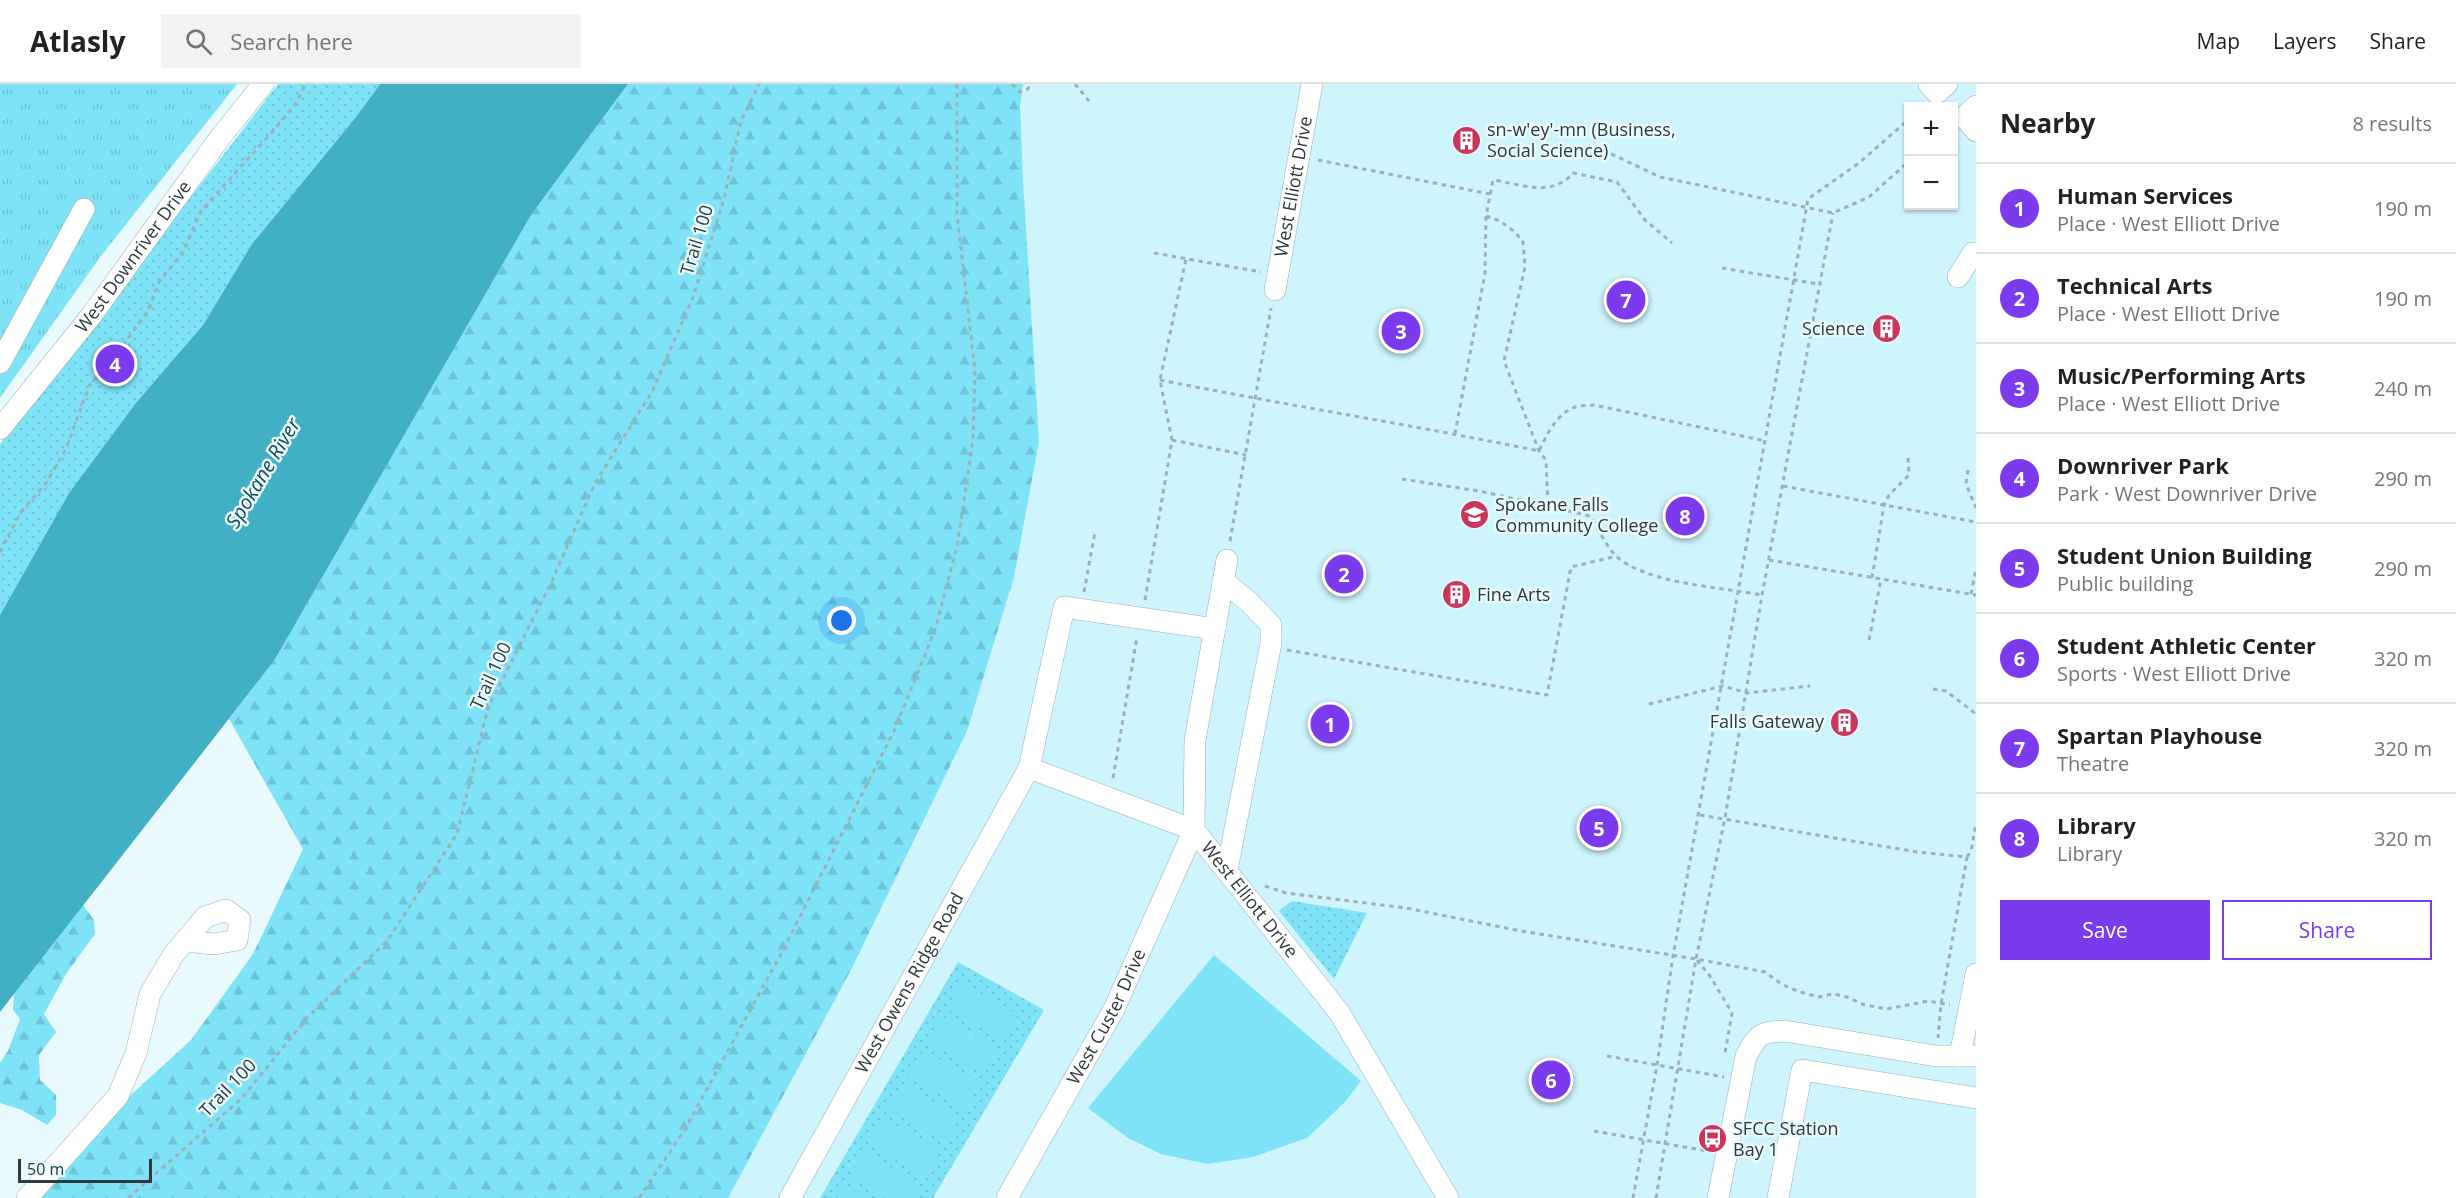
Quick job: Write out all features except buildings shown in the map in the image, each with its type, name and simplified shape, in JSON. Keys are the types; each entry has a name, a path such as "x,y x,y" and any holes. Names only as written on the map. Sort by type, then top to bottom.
{"street":[{"name":"West Downriver Drive","path":"0,429 91,316 219,139 263,84"},
{"name":"West Elliott Drive","path":"1276,281 1312,84"},
{"path":"1976,106 1964,117 1976,131"},
{"path":"0,363 84,209"},
{"path":"1958,277 1976,253"},
{"name":"West Elliott Drive","path":"1225,571 1195,740 1194,830 1339,1012 1448,1198"},
{"path":"1225,571 1270,625 1271,643 1227,870"},
{"name":"West Owens Ridge Road","path":"790,1198 1029,768 1064,607 1215,629"},
{"path":"1029,768 1194,830"},
{"name":"West Custer Drive","path":"1007,1198 1114,1009 1194,830"},
{"path":"27,1198 118,1096 136,1053 150,994 174,954 185,941"},
{"path":"1718,1198 1746,1056 1755,1041 1765,1032 1785,1031 1936,1056 1968,1056 1976,974"},
{"path":"1778,1198 1802,1070 1976,1098"}],"path":[{"path":"0,552 21,512 46,483 66,449 89,386 109,364 148,311 159,282 183,252 201,211 274,130 296,103 306,84"},
{"name":"Trail 100","path":"128,1198 241,1099 307,1018 387,941 457,834 488,708 551,583 595,483 652,392 693,297 724,199 741,121 759,84"},
{"path":"639,1198 684,1131 793,931 894,731 935,630 957,547 973,440 975,371 957,214 957,84"},
{"path":"1012,84 1020,92 1028,89 1030,84"},
{"path":"1075,84 1089,101"},
{"path":"1633,1198 1657,1065 1673,956 1700,815 1808,199 1859,163 1904,124"},
{"path":"1603,150 1660,177 1833,213 1869,197 1904,166"},
{"path":"1298,156 1490,194"},
{"path":"1455,434 1485,273 1486,216 1493,180 1544,188 1566,182 1573,173 1617,182 1645,220 1672,243"},
{"path":"1656,1198 1696,959 1725,818 1762,595 1833,213"},
{"path":"1486,216 1500,221 1515,232 1523,242 1525,267 1504,362 1539,452 1546,460 1548,506"},
{"path":"1154,253 1254,272 1276,281 1225,571"},
{"path":"1145,600 1172,440 1160,380 1186,259"},
{"path":"1722,268 1819,284"},
{"path":"1160,380 1455,434 1539,452"},
{"path":"1539,452 1547,433 1562,416 1574,407 1594,405 1766,441"},
{"path":"1172,440 1246,455"},
{"path":"1872,578 1884,505 1889,495 1909,475 1908,458"},
{"path":"1968,470 1966,484 1976,508"},
{"path":"1402,479 1479,491 1590,516 1617,556 1632,568 1687,583 1762,595"},
{"path":"1783,486 1976,521"},
{"path":"1084,596 1095,532"},
{"path":"1284,649 1547,696 1571,567 1617,556"},
{"path":"1769,560 1974,595 1976,569"},
{"path":"1869,640 1881,579"},
{"path":"1137,598 1156,602"},
{"path":"1108,797 1138,633"},
{"path":"1649,704 1722,686 1747,693 1810,687"},
{"path":"1933,689 1946,692 1976,714"},
{"path":"1700,815 1860,843 1967,858"},
{"path":"1938,1043 1941,1004 1967,858 1971,851 1976,824"},
{"path":"1263,886 1286,893 1406,908 1521,931 1765,972 1783,985 1819,997 1832,994 1844,996 1864,1005 1887,1009 1928,1001 1950,1005"},
{"path":"1696,959 1710,976 1732,1014 1725,1054"},
{"path":"1607,1056 1721,1075 1727,1078"},
{"path":"1594,1131 1708,1151 1706,1160"}],"shaded area":[{"name":"Spokane Falls Community College","path":"988,84 1976,84 1976,1198 653,1198"}],"green space":[{"path":"0,84 237,84 101,256 0,398"},
{"path":"278,84 380,84 356,117 252,244 203,325 135,404 69,493 0,615 0,444"},
{"path":"628,84 1023,84 1020,105 1023,180 1039,441 1014,577 967,731 852,968 728,1198 31,1198 120,1105 191,1040 253,954 303,849 229,719 274,661 531,215"},
{"path":"1292,901 1367,913 1334,979 1279,911"},
{"path":"83,905 94,920 95,934 66,974 44,1014 56,1032 39,1055 40,1080 56,1095 56,1115 47,1125 22,1110 0,1103 0,1063 8,1051 20,1019 13,1010 14,994"},
{"path":"1214,955 1361,1081 1345,1102 1307,1138 1253,1157 1207,1164 1161,1154 1128,1138 1088,1108"},
{"path":"958,962 1044,1010 933,1198 820,1198"},
{"path":"962,982 1018,1015 1003,1041 946,1008"},
{"path":"942,1016 998,1048 984,1074 927,1041"},
{"path":"923,1050 980,1083 965,1109 908,1077"},
{"path":"903,1084 960,1117 945,1142 889,1109"},
{"path":"883,1118 940,1150 925,1177 868,1144"},
{"path":"864,1152 920,1184 912,1198 886,1198 849,1177"},
{"path":"845,1184 870,1198 837,1198"}],"water":[{"name":"Spokane River","path":"380,84 628,84 531,215 274,661 0,1012 0,615 69,493 135,404 203,325 252,244 356,117"}],"place":[{"name":"sn-w'ey'-mn (Business, Social Science)","path":"1466,140"},
{"name":"Spartan Playhouse","path":"1626,300"},
{"name":"Science","path":"1886,329"},
{"name":"Music/Performing Arts","path":"1401,331"},
{"name":"Downriver Park","path":"115,364"},
{"name":"Spokane Falls Community College","path":"1474,515"},
{"name":"Library","path":"1685,516"},
{"name":"Technical Arts","path":"1344,574"},
{"name":"Fine Arts","path":"1456,595"},
{"name":"Falls Gateway","path":"1845,722"},
{"name":"Human Services","path":"1330,724"},
{"name":"Student Union Building","path":"1599,828"},
{"name":"Student Athletic Center","path":"1551,1080"},
{"name":"SFCC Station Bay 1","path":"1712,1139"}]}
